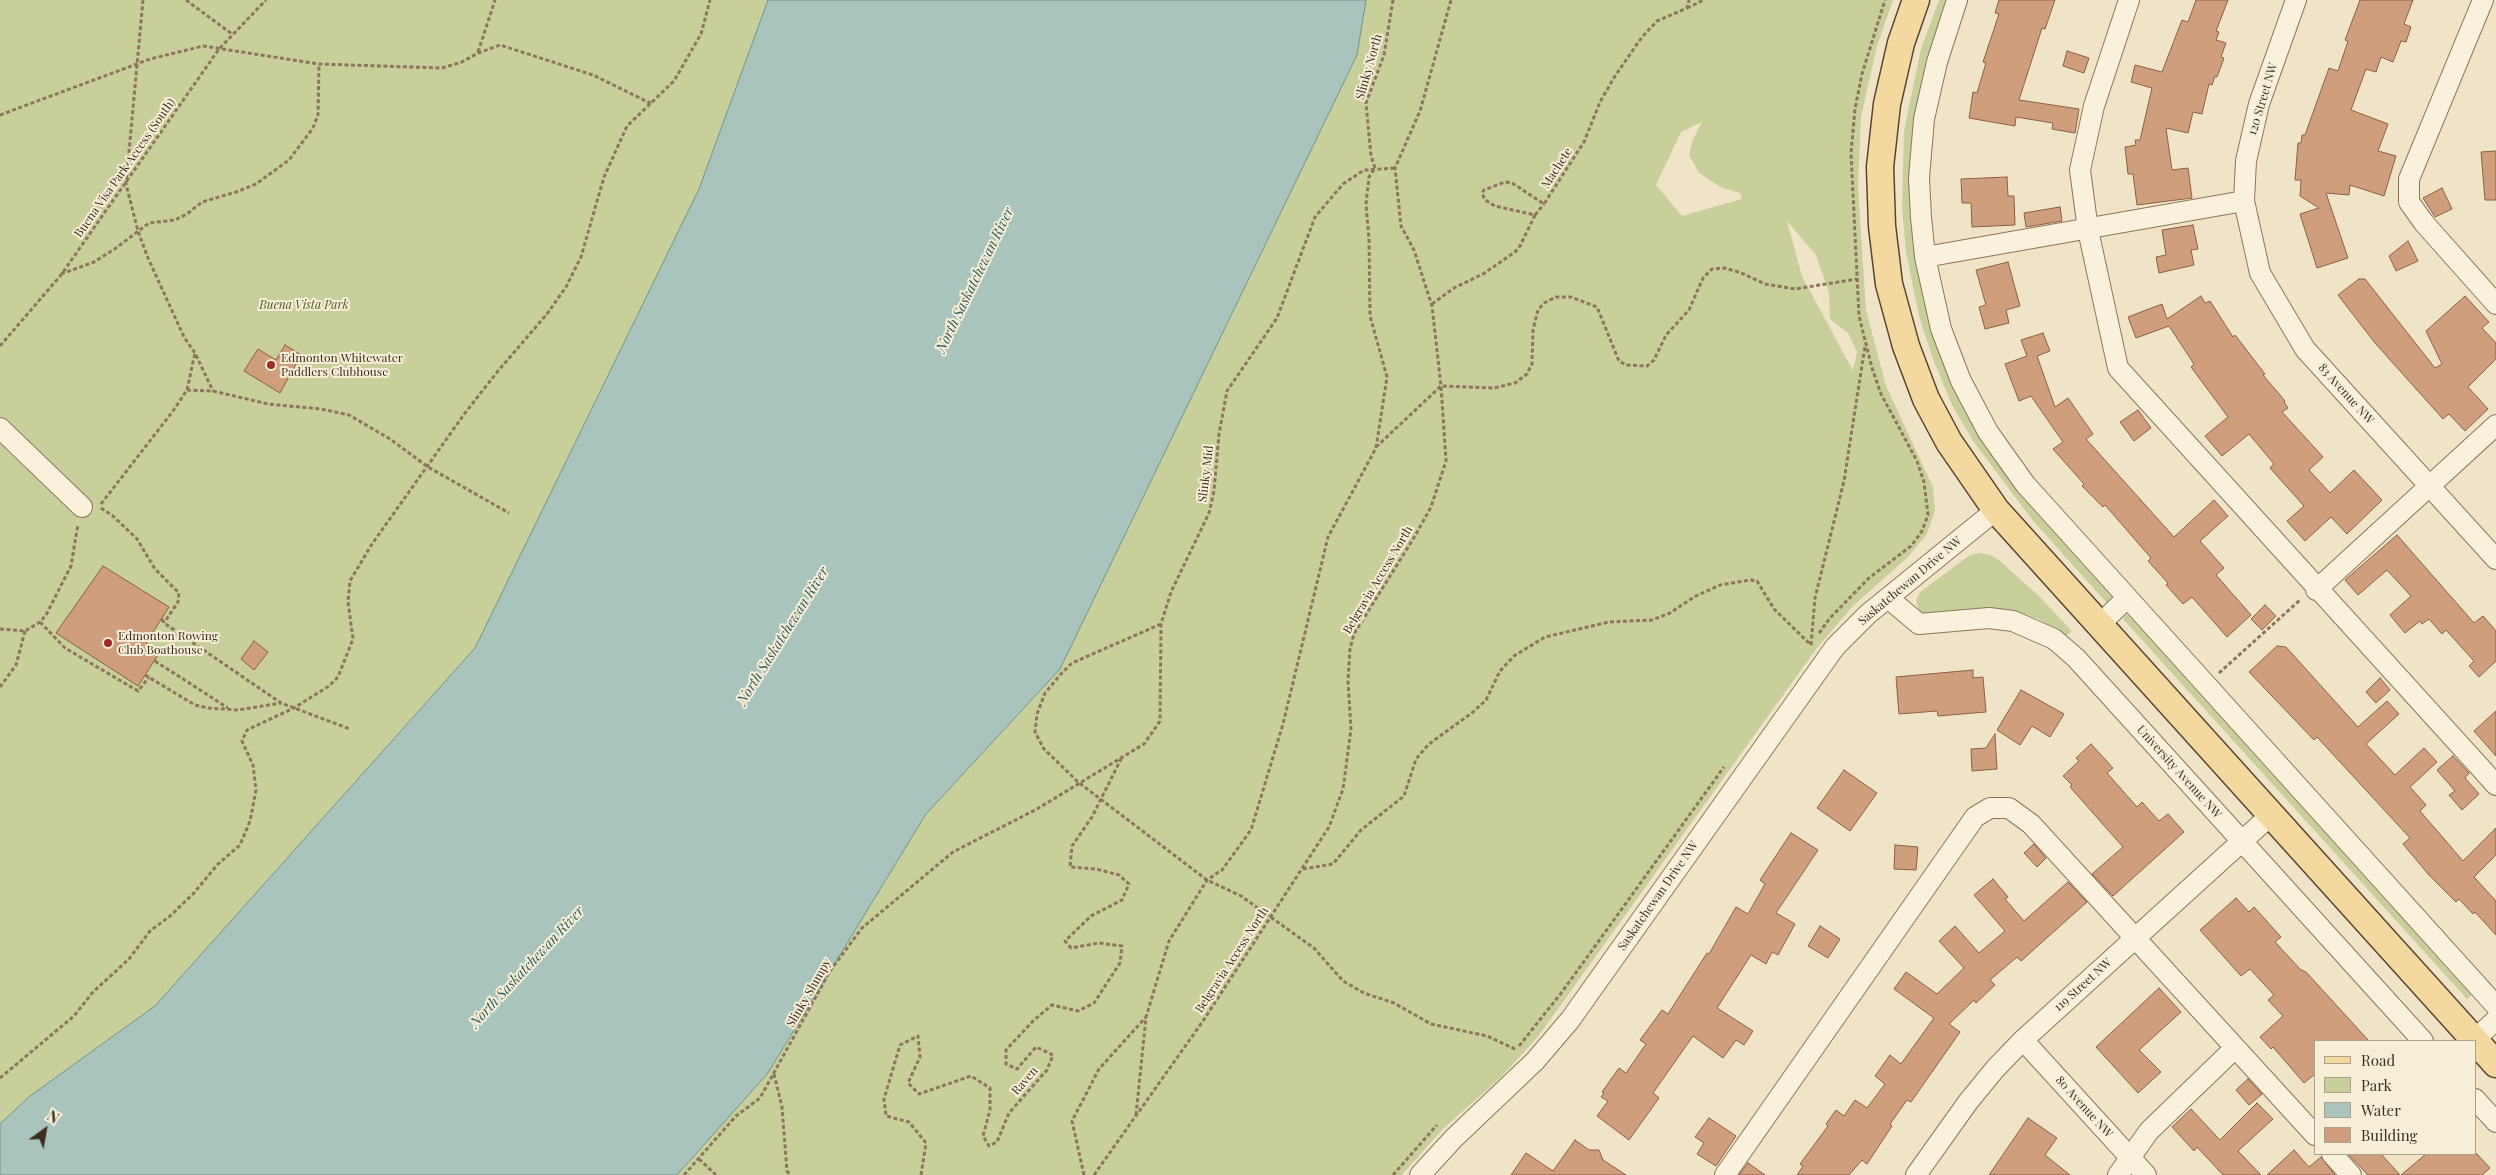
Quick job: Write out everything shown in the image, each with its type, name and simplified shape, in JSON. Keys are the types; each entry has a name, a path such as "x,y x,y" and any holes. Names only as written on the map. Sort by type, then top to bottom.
{"main road":[{"path":"1916,0 1893,73 1882,135 1881,196 1889,284 1906,346 1926,399 1949,442 1996,510 2474,1040"},
{"path":"2476,1042 2496,1064"}],"street":[{"path":"1957,0 1937,62 1924,119 1919,178 1925,257 1941,330 1961,381 1988,432 2025,484 2496,1006"},
{"path":"2129,0 2094,106 2080,170 2088,230 2118,368 2315,589 2496,785"},
{"name":"120 Street NW","path":"2244,201 2246,161 2259,104 2296,0"},
{"path":"2483,0 2409,179 2409,202 2424,223 2496,304"},
{"path":"1925,257 2088,230 2244,201"},
{"name":"83 Avenue NW","path":"2244,201 2260,274 2305,349 2496,559"},
{"path":"2315,589 2496,425"},
{"path":"0,428 82,507"},
{"name":"Saskatchewan Drive NW","path":"1420,1175 1454,1138 1535,1061 1570,1020 1835,647 1868,614 1996,510"},
{"name":"University Avenue NW","path":"1888,598 1919,624 1928,625 1989,618 2000,619 2026,625 2054,639 2090,672 2422,1040"},
{"path":"2099,625 2127,598"},
{"path":"1725,1175 1975,817 1990,808 2010,808 2031,824 2314,1134"},
{"name":"119 Street NW","path":"1916,1175 1968,1102 1995,1069 2023,1040 2272,814"},
{"path":"2474,1040 2496,1020"},
{"name":"80 Avenue NW","path":"2023,1040 2146,1175"},
{"path":"2118,1175 2149,1131 2235,1048"},
{"path":"2476,1100 2496,1122"},
{"path":"2333,1155 2351,1175"}],"path":[{"path":"143,0 126,184 138,231 184,337 195,353 213,391"},
{"path":"186,0 232,34"},
{"name":"Buena Visa Park Access (South)","path":"0,346 60,274 126,184 220,49 232,34 266,0"},
{"path":"478,53 495,0"},
{"path":"0,1078 74,1016 93,992 129,959 150,931 176,911 218,864 240,845 250,821 256,790 254,766 242,741 247,730 294,708 329,686 338,677 353,640 348,602 350,581 372,544 428,466 498,371 547,314 566,287 581,257 604,177 627,126 674,81 702,34 710,0"},
{"name":"Slinky North","path":"1375,168 1368,139 1366,103 1384,55 1393,0"},
{"name":"Belgravia Access North","path":"1094,1175 1202,1021 1329,827 1343,789 1351,729 1348,681 1350,649 1354,634 1431,507 1446,461 1441,386 1432,304 1414,250 1401,226 1395,168 1420,112 1451,0"},
{"path":"1687,8 1689,0"},
{"name":"Machete","path":"1535,215 1495,206 1485,200 1482,193 1492,186 1505,182 1512,183 1544,204 1584,142 1600,102 1615,76 1642,37 1657,21 1704,0"},
{"path":"0,115 136,65 203,46 319,64 442,68 462,62 478,53 500,45 593,75 652,104"},
{"path":"60,274 94,262 149,223 175,220 187,214 202,202 256,184 289,160 313,128 318,115 319,64"},
{"path":"1376,448 1387,377 1370,316 1369,239 1366,204 1369,177 1375,168 1395,168"},
{"name":"Slinky Mid","path":"1078,782 1144,744 1160,721 1161,624 1172,592 1209,513 1214,491 1219,434 1227,391 1277,318 1315,217 1343,184 1364,170 1375,168"},
{"path":"1432,304 1454,288 1483,274 1515,252 1520,246 1535,215 1544,204"},
{"path":"1136,1115 1146,1017 1169,941 1207,880 1222,870 1251,830 1283,724 1328,537 1376,448 1441,386 1494,388 1515,383 1527,374 1532,364 1533,330 1538,310 1556,297 1571,297 1597,307 1619,361 1626,365 1647,366 1654,360 1666,335 1689,310 1703,278 1712,269 1724,268 1739,272 1765,284 1795,289 1857,279"},
{"path":"1811,645 1816,598 1844,482 1866,343"},
{"path":"164,623 178,602 179,593 155,569 137,539 113,516 98,506 173,411 187,390 195,353"},
{"path":"187,390 213,391 268,404 321,408 348,414 390,439 428,466 510,513"},
{"path":"0,629 25,631 40,622 71,566 82,507"},
{"path":"1303,869 1333,864 1360,830 1404,796 1416,759 1429,744 1486,700 1500,671 1514,656 1545,637 1609,622 1652,620 1670,613 1694,597 1720,585 1750,580 1757,581 1774,609 1811,645"},
{"path":"2205,685 2315,589"},
{"path":"162,618 164,623 281,703 350,730"},
{"path":"1805,652 1830,618"},
{"path":"40,622 65,648 138,691 147,676 195,705 238,710 281,703"},
{"path":"1161,624 1072,663 1045,694 1037,714 1035,732 1044,749 1078,782 1102,798 1207,880 1241,896 1314,948 1343,981 1364,993 1394,1003 1431,1024 1487,1036 1517,1050"},
{"path":"0,687 16,665 25,631"},
{"path":"155,660 229,709"},
{"path":"1102,798 1122,757"},
{"path":"1510,1056 1517,1050 1562,992 1728,761"},
{"name":"Slinky Slumpy","path":"684,1175 736,1116 760,1098 830,972 862,928 953,852 1037,809 1078,782"},
{"name":"Raven","path":"922,1175 926,1143 909,1122 886,1116 884,1099 900,1045 918,1036 920,1056 908,1083 919,1094 970,1076 990,1088 990,1110 983,1136 989,1146 997,1142 1009,1113 1047,1070 1053,1056 1036,1047 1017,1069 1006,1064 1006,1050 1034,1020 1052,1005 1078,1011 1094,1003 1120,963 1122,946 1099,943 1071,948 1065,942 1091,916 1122,900 1129,884 1119,875 1096,869 1070,867 1072,846 1102,798"},
{"path":"1084,1175 1072,1121 1099,1069 1146,1017"},
{"path":"774,1074 785,1122 787,1171 789,1175"},
{"path":"1393,1175 1419,1143 1440,1122"},
{"path":"699,1159 716,1175"}],"green space":[{"name":"Buena Vista Park","path":"0,0 768,0 699,189 475,648 155,1006 30,1096 0,1124"},
{"path":"1366,0 1893,0 1877,46 1861,117 1858,186 1866,310 1886,386 1933,487 1935,510 1927,534 1907,558 1854,605 1817,648 1537,1038 1502,1076 1443,1129 1402,1175 677,1175 768,1073 926,814 1060,669 1357,55","holes":["1702,122 1693,139 1689,155 1699,173 1722,188 1740,193 1742,199 1682,216 1656,185 1681,132","1787,221 1816,255 1829,293 1830,319 1848,333 1857,352 1853,371 1802,276"]},
{"path":"1939,0 1948,0 1927,60 1917,105 1909,164 1914,249 1930,318 1967,413 1999,465 2041,518 2112,595 2110,602 2106,602 2034,522 1973,441 1952,405 1933,359 1919,316 1906,252 1902,207 1904,131 1921,49"},
{"path":"1979,553 1990,555 1999,560 2039,596 2071,632 2068,635 2063,635 2039,619 2007,610 1925,616 1919,612 1916,600 1920,592 1970,555"},
{"path":"2126,615 2129,615 2473,994 2467,999 2123,619"}],"water":[{"name":"North Saskatchewan River","path":"768,0 1366,0 1357,55 1060,669 926,814 768,1073 677,1175 0,1175 0,1124 30,1096 155,1006 475,648 699,189"}],"building":[{"path":"1999,0 2055,0 2045,29 2042,28 2019,100 2079,109 2075,133 2052,129 2053,123 2016,117 2015,126 1969,118 1973,92 1977,93 1986,63 1983,62 1999,14 1995,13"},
{"path":"2196,0 2228,0 2216,31 2219,32 2216,40 2226,43 2221,57 2224,58 2217,77 2215,76 2212,85 2209,84 2202,114 2193,112 2188,133 2166,128 2172,170 2188,168 2192,198 2137,205 2133,174 2128,174 2125,147 2136,145 2135,140 2140,140 2152,88 2131,82 2135,65 2162,72 2182,20 2188,22"},
{"path":"2360,0 2413,0 2404,24 2411,27 2406,42 2401,41 2393,62 2381,57 2376,72 2366,69 2351,110 2388,124 2378,151 2396,156 2384,196 2350,185 2349,195 2326,193 2348,258 2317,268 2300,214 2319,208 2300,196 2301,180 2295,180 2298,143 2301,143 2302,135 2305,135 2329,68 2338,71 2348,41 2345,40"},
{"path":"2067,51 2089,58 2084,73 2063,66"},
{"path":"2496,151 2496,200 2485,200 2481,152"},
{"path":"2007,177 2008,196 2014,196 2015,225 1972,227 1971,203 1962,203 1961,179"},
{"path":"2442,188 2452,209 2435,217 2423,198"},
{"path":"2060,207 2062,221 2026,227 2024,213"},
{"path":"2193,225 2198,249 2191,250 2194,265 2159,273 2156,257 2166,255 2162,230"},
{"path":"2408,241 2418,261 2396,271 2389,256"},
{"path":"2008,262 2020,306 2006,310 2009,323 1985,329 1979,307 1986,305 1976,270"},
{"path":"2359,279 2365,279 2435,368 2442,364 2426,331 2465,296 2489,322 2482,328 2496,343 2496,359 2468,387 2488,409 2465,431 2449,414 2443,419 2375,343 2338,295"},
{"path":"2201,296 2205,303 2210,301 2233,337 2235,335 2265,374 2263,375 2285,401 2288,408 2282,412 2323,457 2309,470 2330,493 2354,470 2382,500 2347,534 2331,517 2305,541 2287,521 2304,506 2270,468 2274,464 2249,434 2222,456 2205,436 2228,417 2191,367 2194,364 2169,326 2136,338 2128,317 2162,304 2167,319"},
{"path":"2043,333 2050,351 2037,356 2055,407 2068,398 2093,434 2086,439 2174,537 2214,500 2228,516 2200,541 2224,568 2216,575 2251,615 2227,637 2192,597 2183,604 2166,585 2168,583 2148,561 2151,558 2105,505 2103,507 2082,486 2084,484 2053,449 2063,442 2031,396 2019,401 2005,364 2027,356 2021,340"},
{"name":"Edmonton Whitewater Paddlers Clubhouse","path":"285,345 301,355 280,393 244,371 258,349 276,360"},
{"path":"2138,410 2151,428 2134,441 2120,422"},
{"path":"2397,535 2474,623 2483,616 2496,631 2496,661 2479,677 2469,666 2474,661 2446,630 2442,634 2429,619 2422,624 2420,621 2405,633 2390,615 2411,596 2387,570 2358,595 2345,580"},
{"path":"103,566 169,607 146,643 160,652 138,686 56,633"},
{"path":"2265,605 2276,616 2262,630 2251,619"},
{"path":"254,641 268,652 254,670 241,659"},
{"path":"2277,646 2286,647 2358,727 2387,701 2399,714 2366,744 2395,775 2424,748 2437,762 2410,787 2426,805 2420,811 2463,861 2496,828 2496,855 2474,877 2496,901 2496,935 2475,912 2473,914 2459,899 2456,902 2429,875 2403,844 2410,838 2317,737 2314,740 2249,672"},
{"path":"1973,670 1973,678 1983,677 1986,712 1938,716 1937,711 1899,714 1896,677"},
{"path":"2380,678 2390,690 2376,703 2366,692"},
{"path":"2021,690 2064,714 2050,737 2032,726 2020,745 1997,730"},
{"path":"2496,711 2496,756 2474,731"},
{"path":"1995,734 1997,769 1972,771 1971,749 1986,748"},
{"path":"2091,744 2113,768 2107,773 2137,807 2142,802 2159,821 2168,814 2184,832 2113,896 2092,874 2123,847 2070,787 2072,785 2063,776 2079,761 2076,758"},
{"path":"2453,756 2469,773 2465,778 2479,794 2462,810 2449,795 2455,791 2437,770"},
{"path":"1844,770 1877,793 1850,831 1817,808"},
{"path":"1791,833 1818,850 1776,913 1795,924 1778,955 1772,952 1766,964 1751,955 1717,1008 1753,1031 1744,1045 1736,1040 1723,1058 1693,1036 1653,1093 1659,1098 1629,1140 1597,1116 1608,1101 1601,1097 1604,1093 1602,1092 1619,1068 1626,1073 1646,1044 1640,1040 1662,1010 1668,1014 1707,953 1709,954 1736,907 1748,914 1765,884 1760,880"},
{"path":"2034,844 2046,858 2037,867 2024,853"},
{"path":"1895,845 1918,847 1916,870 1894,869"},
{"path":"1993,879 2008,897 2005,899 2024,921 2068,882 2087,902 2021,961 2017,957 1990,980 1995,985 1976,1003 1974,1000 1949,1024 1960,1032 1911,1102 1907,1100 1890,1124 1892,1126 1867,1164 1862,1160 1849,1175 1797,1175 1803,1166 1800,1164 1828,1126 1826,1124 1836,1110 1844,1116 1855,1100 1867,1108 1885,1084 1875,1076 1890,1055 1901,1064 1934,1018 1894,989 1906,972 1937,994 1964,968 1939,941 1955,926 1979,953 2005,931 1974,895"},
{"path":"2236,898 2249,912 2254,907 2281,937 2275,942 2301,970 2306,972 2368,1040 2314,1040 2314,1075 2304,1083 2273,1047 2271,1049 2260,1037 2283,1016 2268,1000 2274,995 2250,969 2241,976 2200,930"},
{"path":"1820,926 1840,939 1828,958 1808,946"},
{"path":"2159,988 2181,1012 2139,1050 2161,1072 2138,1093 2096,1047"},
{"path":"2248,1079 2262,1094 2249,1105 2236,1090"},
{"path":"2257,1103 2273,1119 2238,1151 2261,1175 2223,1175 2197,1147 2194,1151 2172,1127 2191,1109 2220,1140"},
{"path":"1709,1118 1736,1136 1716,1166 1697,1154 1704,1143 1695,1137"},
{"path":"2028,1118 2057,1138 2045,1155 2070,1175 1989,1175"},
{"path":"1575,1140 1589,1150 1599,1150 1603,1160 1626,1175 1511,1175 1526,1153 1553,1171"},
{"path":"2294,1150 2309,1167 2321,1157 2335,1175 2267,1175"},
{"path":"2477,1154 2490,1168 2482,1175 2401,1175 2425,1155"},
{"path":"2349,1155 2382,1155 2400,1175 2368,1175"},
{"path":"1748,1163 1765,1175 1739,1175"}],"place":[{"name":"Edmonton Whitewater Paddlers Clubhouse","path":"271,365"},
{"name":"Edmonton Rowing Club Boathouse","path":"108,643"}]}
